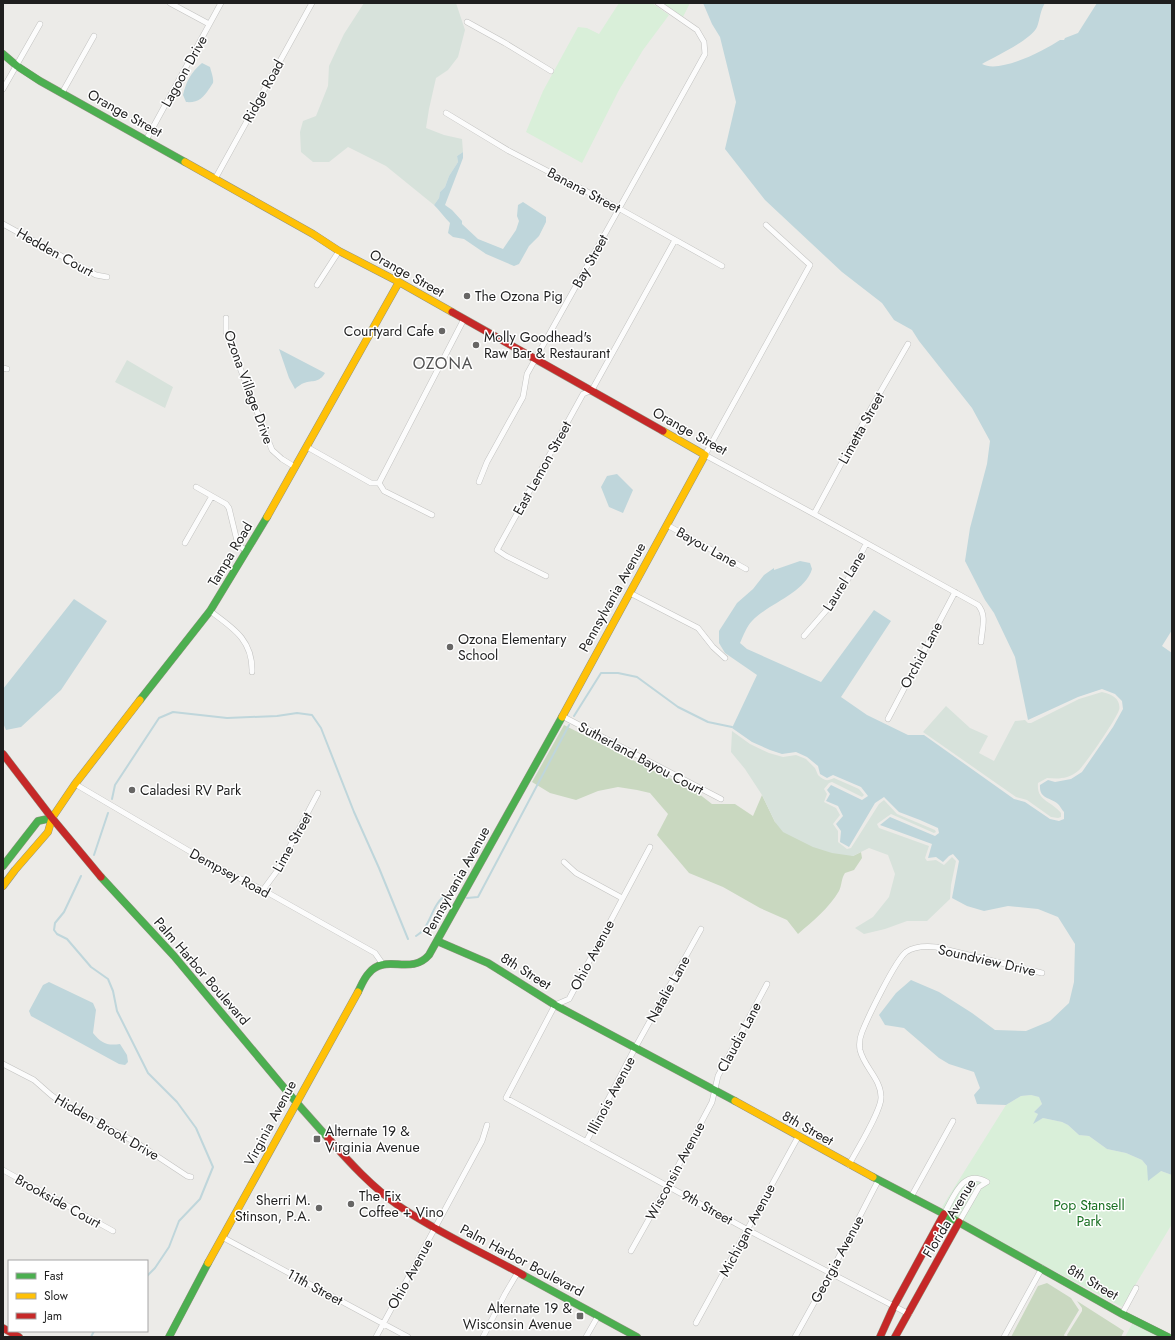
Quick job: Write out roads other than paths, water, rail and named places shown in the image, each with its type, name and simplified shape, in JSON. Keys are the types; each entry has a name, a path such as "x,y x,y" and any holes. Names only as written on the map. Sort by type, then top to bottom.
{"street":[{"path":"170,3 209,24"},
{"name":"Lagoon Drive","path":"146,140 221,3"},
{"name":"Ridge Road","path":"215,179 312,3"},
{"name":"Bay Street","path":"479,482 487,462 523,397 527,374 705,54 704,42 697,30 658,3"},
{"path":"467,22 551,71"},
{"path":"3,89 40,24"},
{"path":"62,93 94,36"},
{"name":"Orange Street","path":"3,54 17,66 62,93 313,234 339,251 399,282 705,455 978,605 984,615 981,642"},
{"name":"Banana Street","path":"446,113 509,150 620,209 722,266"},
{"name":"Hedden Court","path":"3,224 96,275 107,277"},
{"name":"Pennsylvania Avenue","path":"382,963 412,965 423,961 437,942 810,265 766,225"},
{"name":"East Lemon Street","path":"546,576 512,560 497,550 583,394 592,390 675,240"},
{"path":"317,285 339,251"},
{"name":"Tampa Road","path":"3,886 48,832 52,818 75,784 210,611 247,551 307,447 399,282"},
{"name":"Ozona Village Drive","path":"226,318 226,332 272,450 282,459 295,467"},
{"path":"379,483 464,319"},
{"name":"Limetta Street","path":"814,514 874,403 908,344"},
{"path":"307,447 372,483 379,483"},
{"path":"379,483 384,490 432,515"},
{"path":"196,487 226,504 229,508 238,545 247,551"},
{"path":"185,543 212,496"},
{"name":"Bayou Lane","path":"667,525 746,569"},
{"name":"Laurel Lane","path":"804,636 830,606 847,581 866,544"},
{"path":"630,592 698,628 713,647 725,658"},
{"name":"Orchid Lane","path":"888,719 955,592"},
{"path":"210,611 241,635 249,648 252,662 252,672"},
{"name":"Sutherland Bayou Court","path":"562,716 721,799"},
{"path":"3,754 52,818 38,821 3,866"},
{"name":"Dempsey Road","path":"75,784 213,865 263,890 375,953 382,963"},
{"name":"Lime Street","path":"263,890 277,871 318,793"},
{"name":"Palm Harbor Boulevard","path":"52,818 95,871 174,956 296,1102 353,1166 375,1187 399,1206 436,1229 637,1337"},
{"name":"Ohio Avenue","path":"506,1098 555,1005 569,999 650,847"},
{"path":"564,862 576,873 622,898"},
{"name":"Natalie Lane","path":"636,1048 701,929"},
{"name":"8th Street","path":"437,942 466,952 488,963 508,977 555,1005 714,1090 849,1166 959,1222 1122,1314 1168,1337"},
{"name":"Soundview Drive","path":"849,1166 879,1108 881,1097 878,1084 862,1056 860,1049 862,1032 897,963 906,953 924,946 936,947 1042,973"},
{"name":"Virginia Avenue","path":"169,1337 222,1237 274,1146 296,1102 369,972 382,963"},
{"name":"Claudia Lane","path":"714,1090 718,1076 767,984"},
{"name":"Illinois Avenue","path":"586,1142 636,1048"},
{"name":"Hidden Brook Drive","path":"3,1064 34,1080 65,1105 137,1143 191,1177"},
{"name":"Wisconsin Avenue","path":"631,1251 712,1102 714,1090"},
{"name":"9th Street","path":"506,1098 748,1230 908,1314"},
{"path":"911,1197 953,1121"},
{"name":"Ohio Avenue","path":"376,1337 436,1229 482,1141 487,1125"},
{"name":"Michigan Avenue","path":"696,1323 798,1137"},
{"name":"Brookside Court","path":"3,1170 114,1231"},
{"name":"Florida Avenue","path":"880,1337 894,1306 962,1184 969,1178 980,1178 987,1182 979,1187 895,1337"},
{"name":"Georgia Avenue","path":"795,1337 830,1274 878,1181"},
{"name":"11th Street","path":"222,1237 408,1337"},
{"path":"1004,1337 1042,1268"},
{"path":"483,1337 518,1272"},
{"path":"1122,1314 1136,1288"},
{"path":"586,1337 598,1316"}],"water":[{"path":"703,3 1045,3 1037,27 1028,37 982,64 1000,66 1022,60 1060,40 1064,40 1065,38 1078,33 1097,3 1172,3 1172,630 1162,646 1172,653 1172,1175 1161,1171 1148,1181 1147,1166 1142,1160 1126,1153 1107,1149 1089,1136 1079,1135 1068,1125 1062,1122 1043,1118 1033,1124 1038,1114 1034,1112 1042,1104 1039,1097 1031,1095 1021,1096 1006,1105 977,1104 974,1095 980,1088 974,1072 949,1064 939,1058 904,1028 885,1025 879,1015 896,993 911,980 939,992 995,1030 1026,1031 1050,1021 1069,1003 1074,982 1075,944 1058,917 1038,909 1008,906 984,911 967,906 952,898 959,861 953,854 943,862 936,857 928,858 932,844 880,825 890,817 935,836 939,833 938,828 899,812 884,797 875,803 849,847 840,842 841,831 836,824 843,816 838,806 826,801 830,794 827,790 831,785 862,800 868,796 861,787 833,775 827,778 820,774 818,766 807,757 796,752 782,754 770,750 752,742 732,728 757,675 725,653 719,643 719,631 737,603 753,589 764,575 774,568 774,570 800,561 810,563 812,569 808,577 802,585 752,621 740,643 747,649 821,682 874,610 891,621 841,697 867,715 908,735 924,735 1014,799 1025,802 1050,819 1059,821 1064,819 1064,812 1058,804 1041,793 1040,785 1048,780 1055,782 1071,779 1082,772 1113,727 1123,709 1122,701 1115,694 1102,689 1078,697 1028,720 1015,657 994,613 985,600 965,561 970,528 987,464 990,441 972,408 912,330 894,320 882,303 842,272 765,200 725,149 736,102 720,37 712,24"},
{"path":"202,63 210,67 213,83 205,95 200,99 194,102 186,102 183,95 186,86 192,74"},
{"path":"463,152 463,158 445,205 452,210 462,221 462,224 478,239 503,249 516,230 519,221 517,216 518,205 523,202 546,217 546,222 539,236 529,246 519,264 514,266 486,254 464,239 453,237 448,233 450,223 434,205 458,162 457,156"},
{"path":"279,349 325,373 318,380 303,383 295,389 289,378"},
{"path":"617,474 633,490 623,513 609,507 601,487 607,476"},
{"path":"74,599 107,621 61,690 21,727 6,730 3,723 3,689"},
{"path":"49,982 93,1003 96,1010 93,1033 105,1043 111,1045 120,1044 127,1055 128,1062 125,1065 119,1064 31,1016 29,1011 43,985"}],"waterway":[{"path":"574,716 601,673 618,673 637,677 678,707 708,722 732,727"},
{"path":"112,799 115,785 159,718 173,712 227,718 277,716 297,713 312,715 321,728 354,812 408,939"},
{"path":"467,898 478,897 569,725"},
{"path":"94,855 108,813"},
{"path":"81,876 64,912 55,923 54,930 57,934 67,939 91,967 108,979 113,991 117,1011 148,1073 177,1102 196,1128 213,1167 200,1199 179,1221 169,1247 155,1268 148,1275"},
{"path":"416,936 427,925 439,901 448,894"},
{"path":"91,1337 94,1332"}],"place":[{"name":"The Ozona Pig","path":"467,296"},
{"name":"Courtyard Cafe","path":"442,331"},
{"name":"Molly Goodhead's Raw Bar & Restaurant","path":"476,345"},
{"name":"Ozona Elementary School","path":"450,647"},
{"name":"Caladesi RV Park","path":"132,790"},
{"name":"Alternate 19 & Virginia Avenue","path":"317,1139"},
{"name":"The Fix Coffee + Vino","path":"351,1204"},
{"name":"Sherri M. Stinson, P.A.","path":"319,1208"},
{"name":"Alternate 19 & Wisconsin Avenue","path":"580,1316"}],"district":[{"name":"OZONA","path":"443,363"}],"park label":[{"name":"Pop Stansell Park","path":"1089,1214"}]}
